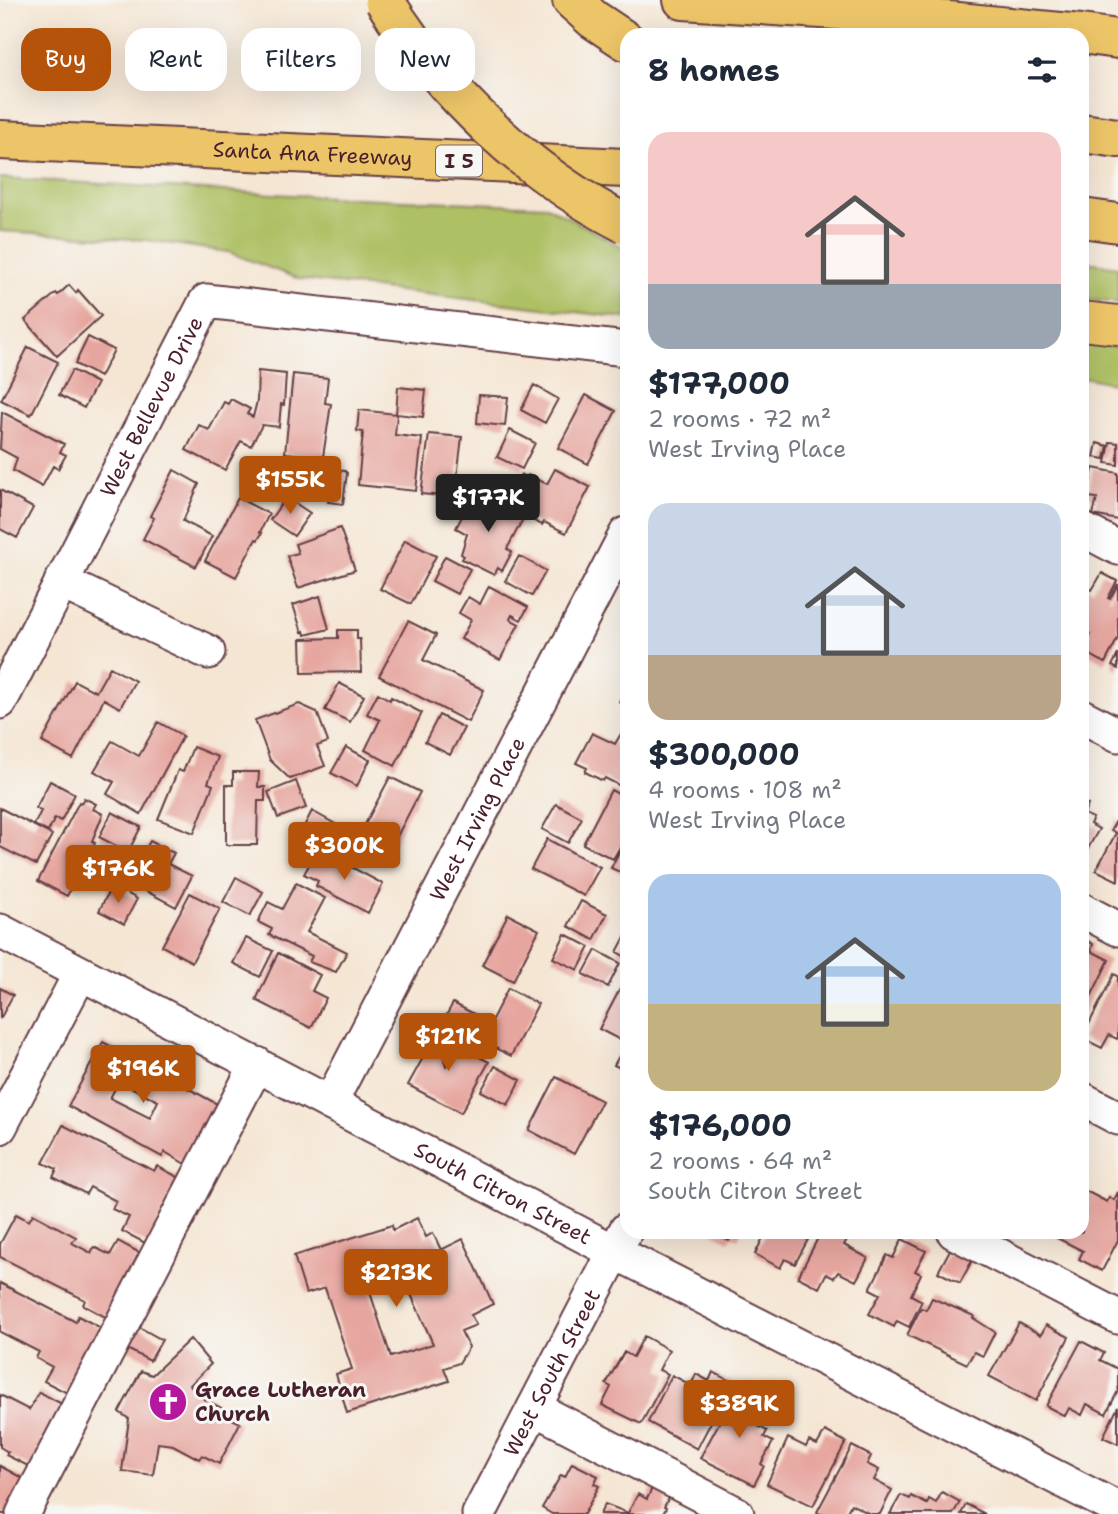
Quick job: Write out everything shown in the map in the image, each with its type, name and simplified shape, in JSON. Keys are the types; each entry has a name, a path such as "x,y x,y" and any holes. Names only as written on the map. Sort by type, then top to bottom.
{"highway":[{"path":"384,0 442,78 505,142 583,199 620,221"},
{"path":"572,0 593,19 620,37"},
{"path":"683,0 837,10 1020,28"},
{"path":"1089,35 1118,39"},
{"path":"1089,134 1118,138"},
{"name":"Santa Ana Freeway","path":"0,140 620,168"},
{"path":"1089,219 1118,223"},
{"path":"1089,322 1118,325"}],"street":[{"name":"West Bellevue Drive","path":"0,702 206,301 620,348"},
{"path":"1089,533 1118,548"},
{"name":"West Irving Place","path":"330,1103 620,546"},
{"path":"61,582 208,652"},
{"path":"1089,720 1118,735"},
{"path":"1089,913 1118,929"},
{"name":"South Citron Street","path":"0,931 330,1103 621,1241 1118,1509"},
{"path":"0,1127 80,974"},
{"path":"23,1514 257,1064"},
{"path":"1089,1103 1118,1118"},
{"path":"968,1239 1118,1317"},
{"name":"West South Street","path":"479,1514 621,1241"},
{"path":"534,1408 737,1514"}],"green space":[{"path":"0,178 309,196 547,206 620,246 620,317 299,279 228,252 146,240 0,231"},
{"path":"1089,262 1118,267 1118,303 1089,300"},
{"path":"1089,344 1118,347 1118,384 1089,378"}],"building":[{"path":"69,285 76,293 78,290 101,316 57,356 25,320"},
{"path":"88,337 114,350 100,377 75,364"},
{"path":"28,347 58,362 31,415 1,400"},
{"path":"72,370 97,383 84,408 59,395"},
{"path":"258,371 286,374 279,427 262,425 251,446 241,441 225,470 186,450 199,425 209,430 224,402 228,404 231,399 250,409 247,414 253,417 257,401"},
{"path":"293,374 328,378 325,403 331,404 323,457 285,453"},
{"path":"534,385 558,399 545,423 521,410"},
{"path":"398,387 426,390 423,417 397,414 395,435 422,438 416,491 358,485 363,432 357,431 359,410 396,414"},
{"path":"479,395 508,397 505,426 477,423"},
{"path":"586,395 616,411 588,464 558,448"},
{"path":"2,412 64,444 60,452 66,455 58,469 53,466 42,487 13,471 17,458 0,449"},
{"path":"510,430 535,443 522,469 497,457"},
{"path":"429,434 462,437 454,502 441,501 442,496 421,494"},
{"path":"1110,442 1118,443 1118,465 1106,463"},
{"path":"1097,443 1108,446 1105,459 1094,457"},
{"path":"318,468 347,473 343,504 328,502 329,497 315,495"},
{"path":"1093,468 1118,473 1118,520 1093,515 1097,498 1089,497"},
{"path":"555,469 590,487 566,533 544,522 542,525 510,509 514,503 508,500 521,474 547,484"},
{"path":"174,470 199,484 183,521 212,536 196,567 143,539 154,518 150,516"},
{"path":"0,490 33,508 17,538 0,529"},
{"path":"473,495 491,504 493,501 524,517 507,549 512,552 502,571 498,568 494,575 462,559 467,534 456,528"},
{"path":"286,497 310,513 294,536 270,520"},
{"path":"238,498 269,514 260,532 262,533 258,540 256,539 236,577 205,561"},
{"path":"340,528 355,570 298,588 287,556 298,553 295,544"},
{"path":"405,540 436,556 411,604 380,589"},
{"path":"445,556 470,569 457,594 432,581"},
{"path":"519,556 546,571 532,596 505,581"},
{"path":"1102,573 1117,581 1108,598 1110,599 1118,584 1118,638 1105,663 1089,654 1089,588 1092,590"},
{"path":"489,586 528,607 521,620 512,615 510,619 519,624 500,660 461,639 471,620 459,613 468,597 480,604"},
{"path":"320,596 329,629 305,635 293,605"},
{"path":"408,621 436,635 423,660 484,690 468,722 379,676"},
{"path":"338,630 357,630 357,639 360,639 361,672 302,673 301,639 338,638"},
{"path":"1118,654 1118,669 1112,666"},
{"path":"110,667 135,681 120,708 104,699 73,759 42,742 75,681 96,692"},
{"path":"339,683 364,696 350,722 325,710"},
{"path":"378,693 422,713 395,766 365,750 380,720 367,714"},
{"path":"299,704 317,712 328,742 317,746 325,766 290,779 270,760 255,720"},
{"path":"439,715 464,728 450,755 425,742"},
{"path":"158,722 183,736 141,814 107,794 114,782 94,771 112,741 139,756"},
{"path":"592,733 615,744 620,735 620,786 585,772 587,768 576,763"},
{"path":"193,747 218,757 208,783 213,785 194,833 158,819 178,770 183,772"},
{"path":"346,747 370,760 357,786 331,773"},
{"path":"233,772 259,772 258,787 265,787 265,801 258,801 257,845 226,845 226,785 233,785"},
{"path":"390,777 420,792 392,846 362,830"},
{"path":"50,781 75,794 61,821 55,818 48,832 34,825 41,811 36,808"},
{"path":"296,781 306,808 278,818 268,792"},
{"path":"611,790 620,795 620,847 613,859 583,844"},
{"path":"84,798 96,804 93,809 103,814 92,841 95,843 67,896 38,881 79,802"},
{"path":"556,804 582,818 568,843 542,829"},
{"path":"0,808 52,835 36,865 0,847"},
{"path":"312,811 337,825 324,850 299,836"},
{"path":"112,812 141,827 128,852 99,837"},
{"path":"1089,816 1093,818 1090,824 1099,829 1089,847"},
{"path":"1118,817 1118,881 1096,870 1116,833 1111,830"},
{"path":"547,839 600,867 584,896 531,869"},
{"path":"150,841 174,853 168,864 192,876 176,907 123,879 139,849 144,852"},
{"path":"620,850 620,872 611,868"},
{"path":"315,854 328,862 331,856 383,884 368,913 316,886 318,881 304,874"},
{"path":"236,877 263,892 250,916 223,902"},
{"path":"296,883 325,898 307,932 347,952 336,972 309,962 312,956 269,935 272,929 258,922 268,902 282,909"},
{"path":"112,885 137,899 124,924 99,911"},
{"path":"190,893 220,909 192,962 162,946"},
{"path":"581,901 607,914 594,940 568,926"},
{"path":"508,914 539,930 513,981 482,965"},
{"path":"565,934 590,947 578,970 553,958"},
{"path":"246,938 273,951 260,977 233,963"},
{"path":"1089,942 1093,944 1091,951 1109,960 1089,1001"},
{"path":"596,950 620,963 608,987 583,974"},
{"path":"278,953 320,975 312,991 326,998 311,1028 256,1000"},
{"path":"1114,974 1118,976 1117,1039 1109,1035 1102,1048 1089,1042 1089,1024"},
{"path":"0,988 13,995 0,1019"},
{"path":"508,988 538,1004 511,1056 481,1041"},
{"path":"620,989 620,1040 599,1029"},
{"path":"453,1003 478,1016 463,1042 439,1029"},
{"path":"434,1030 455,1042 444,1060 446,1066 457,1045 489,1062 461,1113 408,1085 430,1045 427,1043"},
{"path":"103,1042 219,1105 187,1165 165,1152 162,1157 68,1106","holes":["119,1081 158,1101 150,1118 110,1098"]},
{"path":"620,1054 620,1068 614,1065"},
{"path":"495,1066 521,1080 508,1105 481,1091"},
{"path":"556,1077 602,1101 574,1154 529,1130"},
{"path":"63,1125 154,1171 157,1166 180,1178 147,1244 122,1231 129,1217 112,1209 116,1201 90,1187 86,1194 53,1177 57,1169 43,1163"},
{"path":"1118,1192 1118,1240 1102,1271 1079,1259 1083,1251 1059,1239 1089,1239 1089,1193 1107,1202 1109,1197 1114,1200"},
{"path":"16,1214 29,1221 33,1214 76,1237 72,1243 91,1253 94,1247 110,1255 118,1241 140,1253 107,1318 83,1305 85,1300 0,1257 0,1244"},
{"path":"417,1218 426,1237 433,1233 441,1250 463,1239 493,1304 471,1315 476,1325 461,1331 469,1347 459,1363 444,1368 449,1381 347,1413 336,1374 352,1369 325,1288 306,1294 294,1256 392,1225 393,1230","holes":["402,1274 433,1344 391,1357 368,1286"]},
{"path":"762,1239 808,1239 795,1264 785,1259 780,1268 755,1254"},
{"path":"817,1239 847,1239 844,1245 868,1258 856,1281 838,1272 834,1278 826,1274 819,1288 798,1277"},
{"path":"902,1239 926,1251 915,1271 921,1274 911,1295 922,1301 909,1327 897,1321 894,1327 869,1314 880,1294 870,1289 887,1255 893,1258"},
{"path":"952,1246 974,1257 960,1283 938,1272"},
{"path":"0,1283 76,1322 78,1316 103,1329 69,1394 44,1381 52,1367 36,1358 39,1352 0,1332"},
{"path":"932,1298 974,1316 973,1318 995,1332 983,1356 974,1352 967,1364 907,1335 921,1308 926,1310"},
{"path":"1019,1323 1041,1335 1046,1325 1069,1337 1036,1401 989,1376"},
{"path":"139,1327 162,1340 150,1361 127,1349"},
{"path":"644,1336 669,1350 659,1370 668,1374 641,1424 602,1405 611,1387 606,1384 624,1352 633,1357"},
{"name":"Grace Lutheran Church","path":"190,1339 211,1364 190,1385 197,1395 225,1410 223,1414 240,1423 219,1464 202,1455 199,1459 173,1445 158,1443 153,1475 122,1471 129,1419 119,1412 141,1371 152,1375"},
{"path":"1081,1341 1104,1353 1100,1360 1118,1369 1118,1391 1106,1414 1087,1404 1082,1415 1069,1408 1065,1416 1046,1406"},
{"path":"713,1372 732,1382 697,1449 648,1422 672,1375 691,1385 696,1374 709,1381"},
{"path":"739,1386 757,1395 751,1406 757,1409 754,1414 762,1419 758,1426 767,1431 764,1437 773,1442 754,1485 700,1458"},
{"path":"39,1392 62,1404 30,1467 6,1455 8,1452 0,1447 0,1395 29,1410"},
{"path":"1118,1407 1118,1444 1103,1437"},
{"path":"825,1431 846,1442 813,1506 767,1484 788,1438 806,1447 809,1441 817,1445"},
{"path":"852,1446 871,1456 867,1464 879,1470 874,1480 892,1490 880,1514 870,1514 851,1504 846,1514 820,1514 817,1512"},
{"path":"572,1463 598,1476 594,1484 599,1486 584,1514 552,1514 542,1508 561,1475 565,1477"},
{"path":"0,1466 24,1479 6,1514 0,1514"},
{"path":"654,1484 671,1493 663,1514 600,1514 605,1504 628,1513 638,1494 647,1499"},
{"path":"942,1492 960,1502 953,1514 890,1514 901,1495 910,1499 911,1496 927,1504 929,1499 936,1503"},
{"path":"966,1504 985,1514 961,1514"}],"place":[{"name":"Grace Lutheran Church","path":"168,1402"}]}
